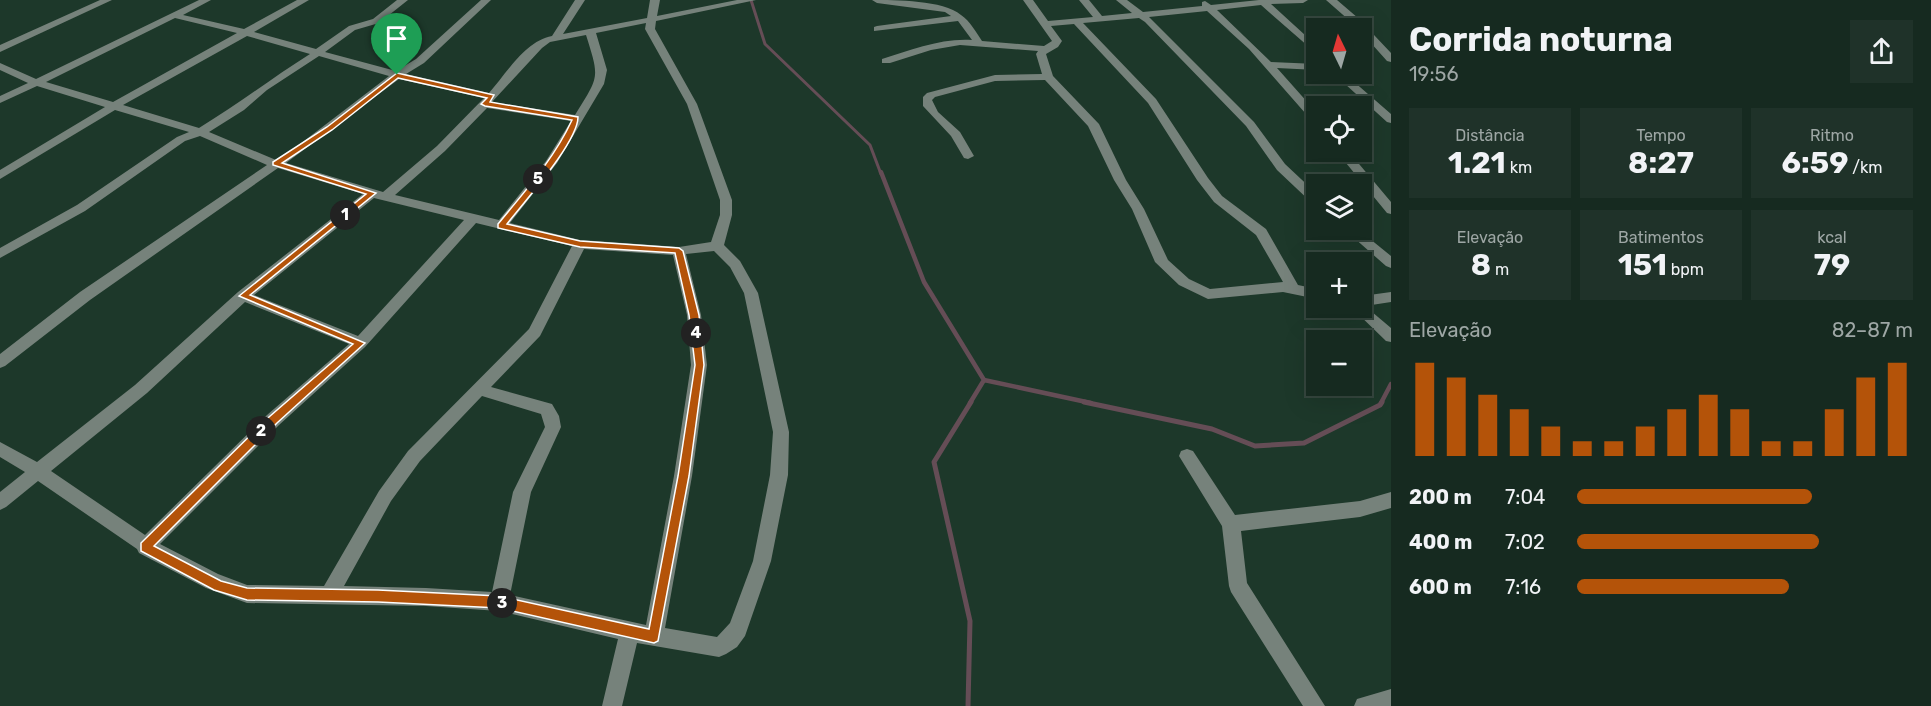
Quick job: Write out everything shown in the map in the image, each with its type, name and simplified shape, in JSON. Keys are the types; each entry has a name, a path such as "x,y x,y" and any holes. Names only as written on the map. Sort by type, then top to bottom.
{"street":[{"path":"0,49 107,0"},
{"path":"0,100 206,0"},
{"path":"0,176 114,106 304,0"},
{"path":"0,254 74,212 182,139 200,132 240,108 263,88 318,53 351,28 376,21 403,0"},
{"path":"0,362 85,296 329,128 397,75 420,61 484,0"},
{"path":"556,38 580,0"},
{"path":"655,0 650,29 692,104 726,200 726,215 717,246"},
{"path":"0,501 141,389 243,296 378,195 410,177 488,100 537,46 556,38 752,0"},
{"path":"877,0 940,7 960,18 979,43"},
{"path":"886,61 944,44 979,43 1045,49 1055,45 1057,41 1047,24 1028,0"},
{"path":"1084,0 1100,19"},
{"path":"1121,0 1155,27 1250,124 1281,167 1306,191"},
{"path":"1047,24 1140,15 1205,4 1302,0"},
{"path":"1331,0 1355,20 1391,59"},
{"path":"1265,1 1306,40"},
{"path":"1205,4 1252,47 1306,108"},
{"path":"171,15 244,32 488,100 576,118"},
{"path":"877,29 960,18"},
{"path":"1076,21 1152,101 1203,180 1218,199 1261,232 1293,288"},
{"path":"501,226 551,163 602,76 590,31"},
{"path":"1045,49 1041,54 1048,77 1093,124 1120,180 1138,208 1158,256 1171,273 1196,290 1208,294 1218,295 1269,288 1293,288 1306,291"},
{"path":"1268,65 1306,67"},
{"path":"0,66 35,82 200,132 276,164 378,195 472,219 580,244 679,251 717,246"},
{"path":"968,156 956,134 928,106 927,99 931,95 995,78 1048,77"},
{"path":"1350,84 1391,120"},
{"path":"1350,162 1391,210"},
{"path":"145,547 273,420 360,343 472,219"},
{"path":"1363,240 1391,263"},
{"path":"330,594 385,496 414,456 535,332 580,244"},
{"path":"0,449 39,470 145,547 218,586 247,594 285,596 330,594 499,602 630,632 719,646 730,640 738,629 762,561 779,475 781,432 751,293 735,264 717,246"},
{"path":"654,636 683,476 699,365 694,315 679,251"},
{"path":"243,296 360,343"},
{"path":"1372,300 1391,297"},
{"path":"1370,318 1391,337"},
{"path":"478,389 546,409 551,416 553,427 522,492 499,602"},
{"path":"1187,456 1231,524 1238,585 1314,706"},
{"path":"1231,524 1360,509 1391,500"},
{"path":"612,706 630,632"},
{"path":"1364,706 1391,699"}],"waterway":[{"path":"751,0 765,44 870,145 881,174"},
{"path":"881,172 924,282 984,380"},
{"path":"970,403 984,380"},
{"path":"984,380 1091,403"},
{"path":"1381,403 1391,384"},
{"path":"968,706 970,621 934,462 971,402"},
{"path":"1084,402 1212,429 1255,446 1304,443 1382,402"}],"route":[{"path":"397,75 492,97 485,104 576,118 567,139 551,163 501,226 580,244 679,251 694,315 699,365 683,476 654,636 499,602 330,594 285,596 247,594 218,586 145,547 273,420 360,343 243,296 372,193 276,164 291,156 342,119 397,75"}]}
